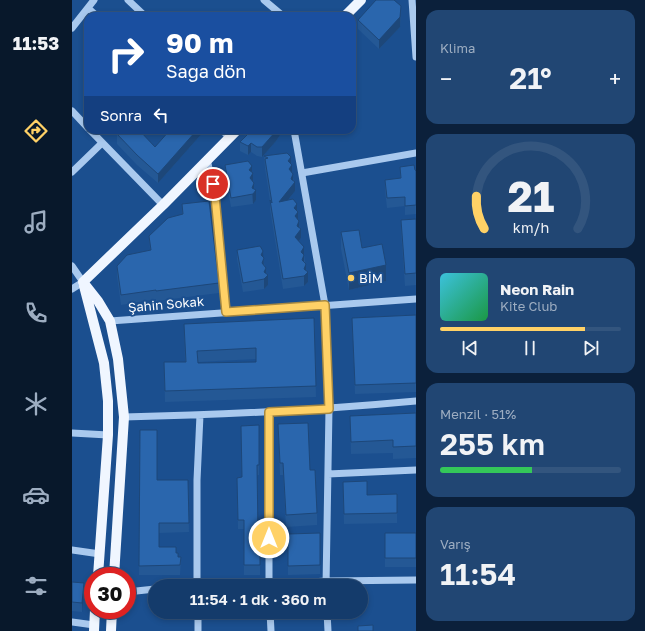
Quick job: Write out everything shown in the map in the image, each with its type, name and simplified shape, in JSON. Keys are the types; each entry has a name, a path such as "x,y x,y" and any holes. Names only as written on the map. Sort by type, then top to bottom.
{"main road":[{"path":"349,12 362,0"},
{"path":"83,282 234,134"},
{"path":"83,282 98,301 110,321 118,359 124,417 115,567"},
{"path":"83,282 104,363 108,401 108,435 99,567"},
{"path":"111,631 112,619"}],"street":[{"path":"85,12 94,0"},
{"path":"128,0 141,12"},
{"path":"264,0 278,12"},
{"path":"412,0 416,57"},
{"path":"88,8 92,12"},
{"path":"72,28 84,13"},
{"path":"72,111 84,124"},
{"path":"94,134 163,205"},
{"path":"226,134 230,138"},
{"path":"295,134 325,305 329,409 327,453 326,579"},
{"path":"72,172 102,143"},
{"path":"302,173 416,153"},
{"path":"207,159 215,196 226,312"},
{"path":"72,266 83,282 72,289"},
{"name":"Şahin Sokak","path":"110,321 416,299"},
{"path":"124,417 329,409 416,401"},
{"path":"269,412 269,579"},
{"path":"197,579 197,480 200,415"},
{"path":"72,433 108,435"},
{"path":"328,474 416,470"},
{"path":"72,550 100,554"},
{"path":"368,582 416,580"},
{"path":"136,591 148,590"},
{"path":"198,619 198,631"},
{"path":"270,619 271,631"},
{"path":"327,619 328,631"},
{"path":"72,622 94,628"}],"building":[{"path":"376,0 394,0 401,6 400,17 379,40 358,20"},
{"path":"117,134 143,134 155,147 166,134 193,134 158,174"},
{"path":"248,134 273,134 262,147 257,147 251,143 248,146 240,142"},
{"path":"287,153 291,157 288,161 292,165 289,169 293,174 291,179 295,182 279,202 293,199 297,204 294,208 298,212 295,216 299,221 297,226 301,229 295,237 304,247 301,252 304,255 302,260 306,264 304,269 308,272 304,276 283,279 270,200 272,203 265,159 268,158 264,156"},
{"path":"248,161 252,166 249,170 253,173 250,178 254,183 252,188 256,190 253,194 231,198 225,165"},
{"path":"414,165 416,171 416,205 405,206 405,197 387,198 385,180 401,178 400,167"},
{"path":"209,201 219,283 121,295 117,266 127,255 151,250 149,236 168,218 183,214 182,204"},
{"path":"416,219 416,273 405,274 401,220"},
{"path":"359,230 362,248 382,244 386,265 349,273 341,232"},
{"path":"260,246 263,251 261,255 264,258 262,263 266,268 264,272 268,275 264,279 243,283 237,250"},
{"path":"416,315 416,383 355,385 352,318"},
{"path":"314,318 316,386 165,391 164,362 186,362 184,324","holes":["256,348 256,362 198,363 197,351"]},
{"path":"416,413 416,446 393,447 393,440 351,442 350,416"},
{"path":"308,423 310,470 315,470 317,513 286,515 283,463 280,463 278,424"},
{"path":"259,425 259,465 257,465 260,565 244,565 244,520 238,520 237,478 242,477 241,426"},
{"path":"140,430 157,430 157,480 188,480 189,523 159,523 159,547 176,547 178,557 181,557 180,565 139,566"},
{"path":"367,481 367,495 397,494 397,513 344,514 343,482"},
{"path":"320,533 320,565 288,566 288,534"},
{"path":"385,533 416,533 416,558 385,558"},
{"path":"72,582 84,583 82,603 72,602"},
{"path":"373,625 373,631 358,631 358,626"}],"place":[{"name":"BİM","path":"351,278"}],"route":[{"path":"213,184 226,312 325,305 329,409 269,412 269,538"}]}
